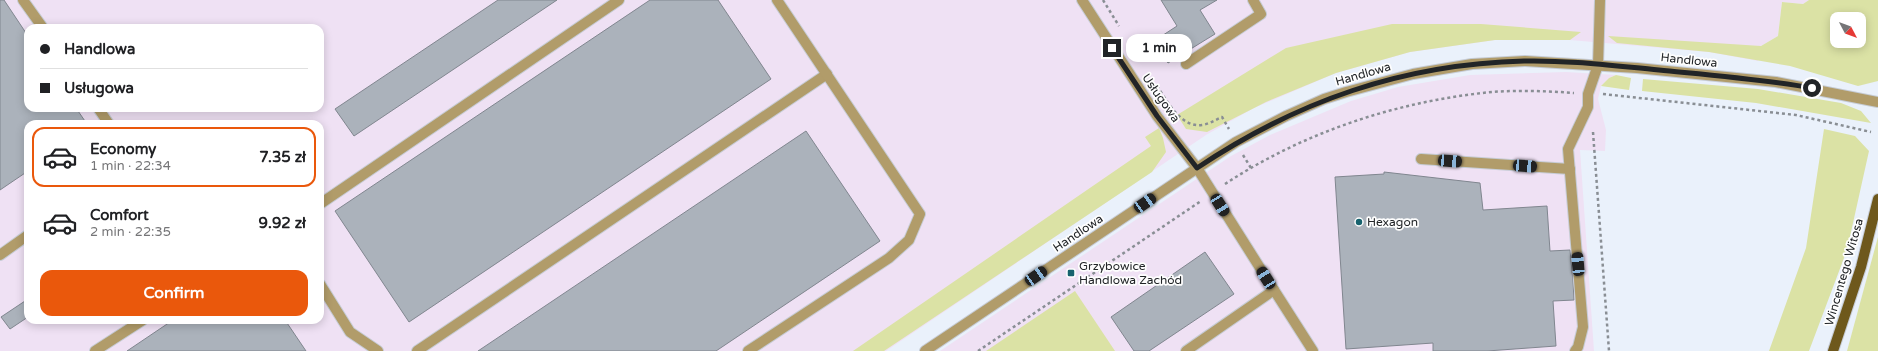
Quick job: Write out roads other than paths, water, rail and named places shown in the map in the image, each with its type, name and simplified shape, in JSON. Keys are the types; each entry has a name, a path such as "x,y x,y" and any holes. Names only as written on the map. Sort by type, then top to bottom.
{"main road":[{"name":"Wincentego Witosa","path":"1833,351 1861,267 1878,199"}],"street":[{"path":"23,0 40,24"},
{"path":"324,201 619,0"},
{"path":"748,351 889,258 909,240 920,214 777,0"},
{"name":"Usługowa","path":"1082,0 1152,110 1197,168 1312,351"},
{"path":"1186,64 1261,14 1253,0"},
{"path":"1575,351 1584,327 1568,148 1588,107 1588,94 1598,65 1600,0"},
{"name":"Handlowa","path":"925,351 1236,142 1286,116 1324,99 1413,74 1472,64 1525,61 1598,65 1776,82 1878,102"},
{"path":"417,351 827,74"},
{"path":"1421,159 1570,169"},
{"path":"0,255 24,238"},
{"path":"324,290 350,332 378,351"},
{"path":"1186,351 1274,290"},
{"path":"95,351 137,324"}],"place":[{"name":"Hexagon","path":"1359,222"},
{"name":"Grzybowice Handlowa Zachód","path":"1071,273"}]}
